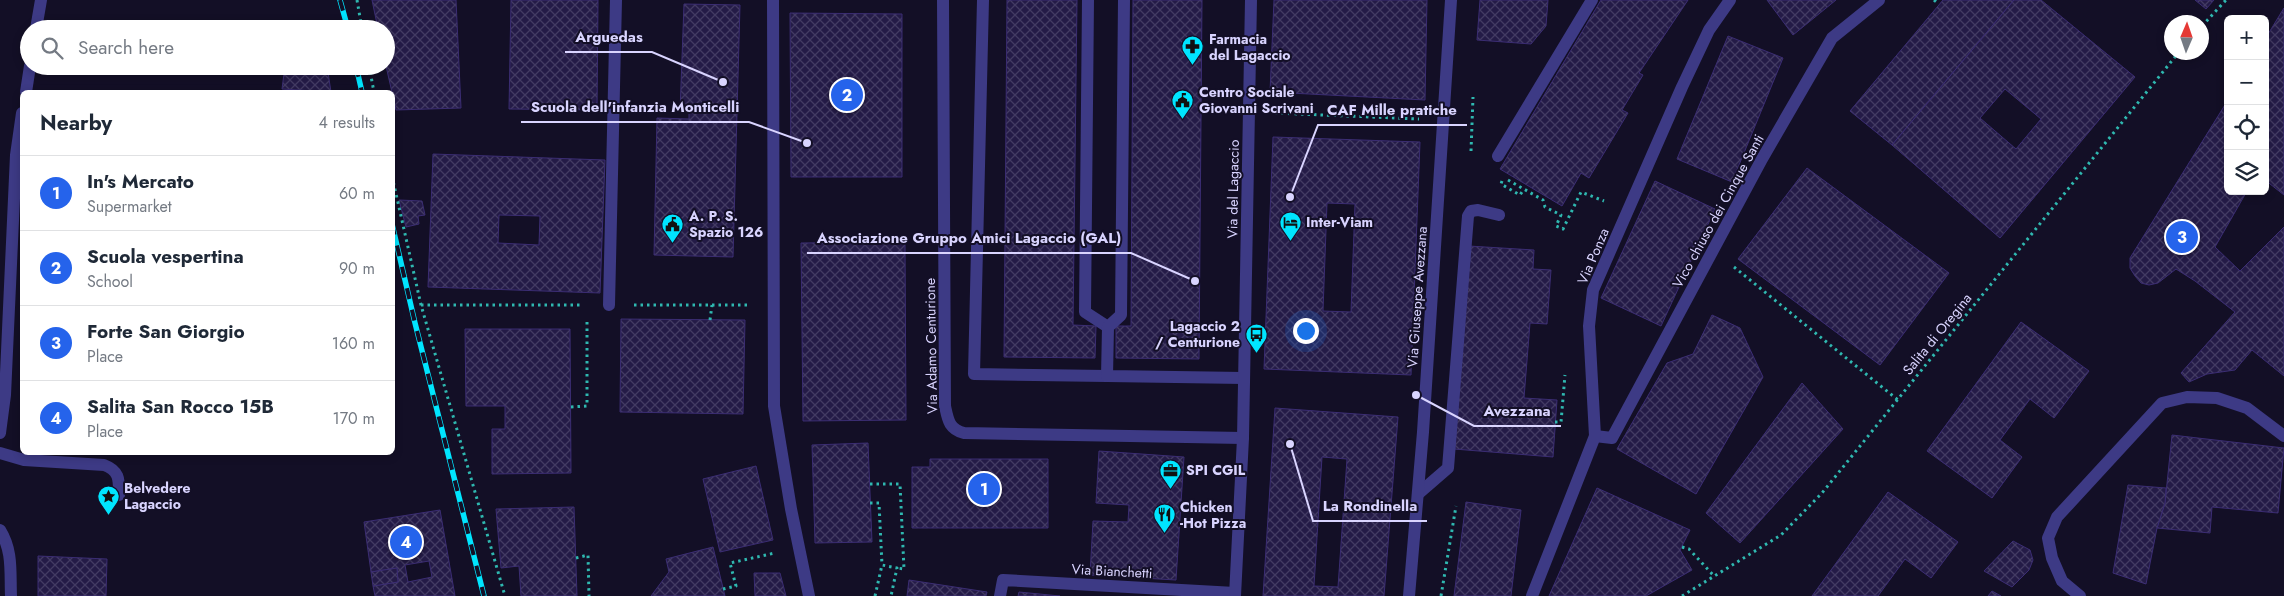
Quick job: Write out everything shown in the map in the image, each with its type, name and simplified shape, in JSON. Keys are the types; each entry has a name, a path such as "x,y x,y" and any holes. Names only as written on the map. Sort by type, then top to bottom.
{"street":[{"path":"38,20 41,0"},
{"path":"610,305 616,0"},
{"path":"773,0 774,406 791,509 809,596"},
{"name":"Via Adamo Centurione","path":"943,0 945,397 948,422 954,430 964,433 1243,438"},
{"path":"983,0 974,374 1244,378"},
{"path":"1088,0 1085,312 1108,327"},
{"path":"1107,376 1108,327 1121,315 1124,0"},
{"name":"Via del Lagaccio","path":"1235,594 1243,438 1251,0"},
{"name":"Via Giuseppe Avezzana","path":"1409,596 1418,494 1451,0"},
{"path":"1498,156 1592,0"},
{"name":"Via Ponza","path":"1532,596 1546,557 1574,495 1595,436 1589,326 1594,290 1682,87 1709,30 1730,0"},
{"name":"Vico chiuso dei Cinque Santi","path":"1595,436 1612,438 1762,159 1832,38 1879,0"},
{"path":"26,90 29,75"},
{"path":"0,433 5,395 16,155 20,127"},
{"path":"1418,494 1448,468 1468,216 1471,211 1478,210 1500,215"},
{"path":"2080,596 2062,582 2052,558 2048,538 2057,517 2162,404 2187,397 2217,398 2247,408 2284,436"},
{"path":"0,453 24,460 104,465 112,468 119,477 120,495"},
{"path":"0,530 8,543 10,554 10,596"},
{"name":"Via Bianchetti","path":"1000,596 1003,580 1235,594"}],"path":[{"path":"357,0 360,20"},
{"path":"1934,0 1940,4"},
{"path":"2209,18 2226,0"},
{"name":"Salita di Oregina","path":"1682,596 1781,535 1822,493 2173,60"},
{"path":"371,75 374,90"},
{"path":"1470,160 1473,95"},
{"path":"1250,112 1443,120"},
{"path":"1522,192 1520,195 1501,184 1504,177 1543,200 1545,207 1561,215 1556,226 1562,229 1580,192"},
{"path":"395,189 421,305 505,596"},
{"path":"1734,267 1898,400"},
{"path":"710,320 712,305"},
{"path":"571,407 586,406 588,316"},
{"path":"870,484 900,484 904,569 882,565"},
{"path":"870,503 879,503 882,565 875,596"},
{"path":"1441,596 1456,506"},
{"path":"1682,547 1689,549 1714,576"},
{"path":"724,590 736,586 730,563 778,552"},
{"path":"576,558 588,555 589,596"},
{"path":"891,596 897,568"}],"building":[{"path":"372,0 456,0 461,108 396,110 395,90 391,90 388,75 395,75 395,20 376,20"},
{"path":"511,0 598,0 597,110 509,109"},
{"path":"1007,0 1077,0 1073,325 1096,326 1095,358 1004,357"},
{"path":"1133,0 1202,0 1199,359 1116,358 1116,326 1131,326"},
{"path":"1274,0 1427,0 1425,100 1270,92"},
{"path":"1480,0 1548,0 1546,26 1531,44 1477,40"},
{"path":"1601,0 1688,0 1639,73 1643,75 1622,110 1628,113 1589,178 1581,173 1562,206 1500,169"},
{"path":"1767,0 1836,0 1793,35"},
{"path":"1943,0 2014,0 1892,145 1850,111"},
{"path":"2014,0 2041,0 2135,77 2000,238 1892,145","holes":["2005,89 2041,119 2016,149 1980,118"]},
{"path":"2195,0 2214,0 2206,9"},
{"path":"684,4 740,5 733,257 654,255 657,118 689,119 689,112 680,112"},
{"path":"2284,8 2284,195 2269,183 2269,32"},
{"path":"790,13 902,14 902,177 791,177"},
{"path":"1728,36 1783,58 1732,182 1677,159"},
{"path":"284,75 328,75 331,90 298,90 282,89"},
{"path":"2224,106 2224,195 2245,195 2215,247 2240,271 2284,227 2284,376 2252,350 2235,370 2207,374 2189,382 2181,373 2235,312 2176,269 2158,283 2149,285 2141,283 2130,268 2130,258"},
{"path":"1273,137 1420,142 1411,375 1264,369","holes":["1327,203 1355,204 1351,312 1323,311"]},
{"path":"433,154 605,160 600,293 428,287","holes":["499,215 540,216 539,245 498,243"]},
{"path":"1807,168 1949,273 1880,365 1738,259"},
{"path":"1655,181 1715,209 1661,326 1601,298"},
{"path":"399,200 422,201 425,215 418,216 419,224 406,227"},
{"path":"905,242 906,420 803,421 801,243"},
{"path":"1469,246 1534,250 1533,269 1551,270 1547,324 1530,323 1524,398 1557,400 1553,457 1454,449"},
{"path":"1712,315 1740,328 1763,377 1696,494 1617,449 1667,363 1693,354"},
{"path":"621,319 745,320 743,414 620,412"},
{"path":"2021,322 2089,371 2054,418 2030,399 2000,440 2022,457 1992,498 1927,451"},
{"path":"465,329 570,329 571,473 492,474 492,429 505,429 505,406 466,406"},
{"path":"1802,383 1843,429 1740,543 1706,513"},
{"path":"1275,408 1398,417 1384,596 1263,596","holes":["1322,457 1347,459 1338,587 1314,586"]},
{"path":"2172,435 2284,448 2278,513 2212,507 2210,533 2157,528 2165,503"},
{"path":"868,443 872,542 815,543 812,445"},
{"path":"1099,451 1184,457 1176,580 1090,575 1093,521 1128,522 1129,505 1096,503"},
{"path":"930,459 1048,459 1048,528 912,528 912,467 930,467"},
{"path":"756,466 773,540 720,552 703,479"},
{"path":"2128,485 2166,488 2165,503 2157,528 2146,584 2113,573"},
{"path":"1597,488 1690,530 1680,550 1692,570 1646,596 1549,596"},
{"path":"1888,492 1958,542 1931,578 1905,559 1878,596 1812,596"},
{"path":"1466,502 1521,510 1511,596 1454,596"},
{"path":"574,507 577,596 521,596 519,566 501,568 496,509"},
{"path":"440,510 455,596 375,596 373,586 398,582 397,568 371,572 364,522","holes":["429,561 432,577 408,582 405,565"]},
{"path":"2013,541 2030,550 2033,560 2029,570 2012,587 1984,571"},
{"path":"713,547 725,596 651,596 669,572 666,559"},
{"path":"38,556 107,559 106,596 38,596"},
{"path":"397,568 398,582 373,586 371,572"},
{"path":"754,573 780,573 786,596 755,596"},
{"path":"909,580 987,592 986,596 907,596"},
{"path":"1992,591 2001,596 1988,596"},
{"path":"1019,592 1060,596 1018,596"}],"railway":[{"path":"340,0 346,20"},
{"path":"358,75 362,90"},
{"path":"395,237 484,596"}],"place":[{"name":"Farmacia del Lagaccio","path":"1193,66"},
{"name":"Arguedas","path":"723,82"},
{"name":"Scuola vespertina","path":"847,95"},
{"name":"Centro Sociale Giovanni Scrivani","path":"1183,119"},
{"name":"Scuola dell'infanzia Monticelli","path":"807,143"},
{"name":"CAF Mille pratiche","path":"1290,197"},
{"name":"Forte San Giorgio","path":"2182,237"},
{"name":"Inter-Viam","path":"1290,241"},
{"name":"A. P. S. Spazio 126","path":"673,243"},
{"name":"Associazione Gruppo Amici Lagaccio (GAL)","path":"1195,281"},
{"name":"Lagaccio 2 / Centurione","path":"1256,353"},
{"name":"Avezzana","path":"1416,395"},
{"name":"La Rondinella","path":"1290,444"},
{"name":"In's Mercato","path":"984,489"},
{"name":"SPI CGIL","path":"1170,489"},
{"name":"Belvedere Lagaccio","path":"108,515"},
{"name":"Chicken -Hot Pizza","path":"1164,534"},
{"name":"Salita San Rocco 15B","path":"406,542"}]}
